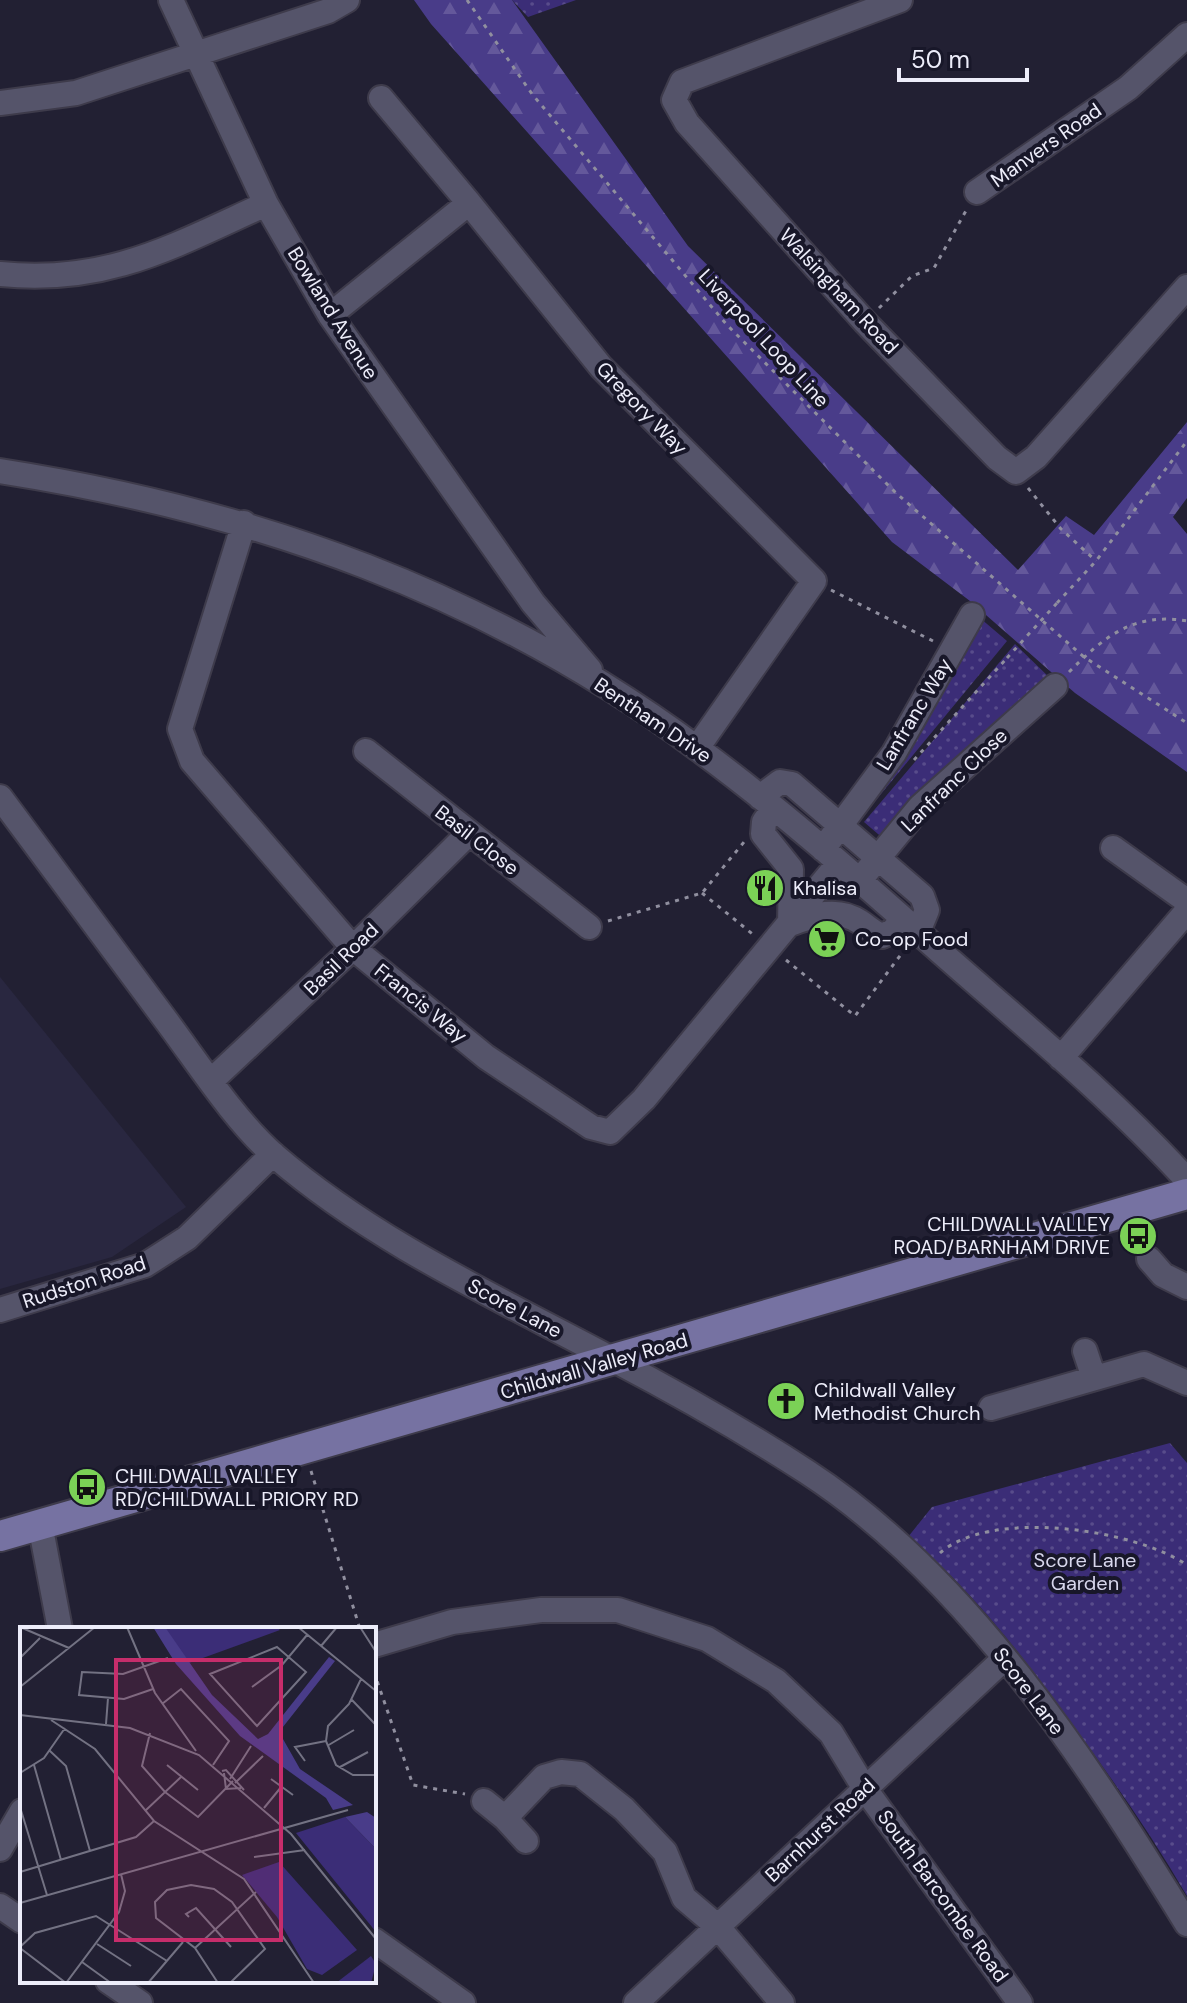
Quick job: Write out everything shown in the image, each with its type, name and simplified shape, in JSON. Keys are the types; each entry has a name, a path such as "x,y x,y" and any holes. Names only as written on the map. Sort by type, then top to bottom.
{"main road":[{"name":"Childwall Valley Road","path":"0,1536 1187,1194"}],"street":[{"name":"Bowland Avenue","path":"171,0 266,204 330,315 533,603 599,682"},
{"path":"0,103 76,93 328,11 347,0"},
{"name":"Walsingham Road","path":"900,0 682,82 674,100 687,123 865,322 997,458 1016,472"},
{"name":"Manvers Road","path":"977,192 1128,88 1187,35"},
{"name":"Gregory Way","path":"381,98 601,367 814,581"},
{"path":"330,315 469,203"},
{"path":"0,274 60,276 119,267 266,204"},
{"path":"1016,472 1036,457 1187,287"},
{"name":"Bentham Drive","path":"0,471 105,488 244,523 420,588 519,636 599,682 697,748 831,856 1061,1058 1151,1141 1187,1180"},
{"name":"Francis Way","path":"244,523 180,729 192,761 353,948 486,1057 591,1127 610,1132 644,1099 790,924 831,856"},
{"path":"697,748 814,581"},
{"path":"519,636 531,625 533,603"},
{"name":"Lanfranc Way","path":"831,856 839,825 894,753 972,615"},
{"name":"Lanfranc Close","path":"859,881 928,799 1055,686"},
{"name":"Basil Close","path":"366,751 589,927"},
{"path":"787,782 839,825 924,899 927,910 910,925 882,936 851,917 836,914 820,914 790,924 791,869 763,834 767,802 775,785 787,782"},
{"name":"Score Lane","path":"0,797 211,1081 273,1154 374,1230 616,1361 808,1472 850,1503 922,1569 1005,1658 1126,1826 1187,1924"},
{"name":"Basil Road","path":"211,1081 353,948 468,834"},
{"path":"1113,848 1187,901"},
{"path":"1061,1058 1187,911"},
{"name":"Rudston Road","path":"0,1310 145,1265 187,1238 273,1154"},
{"path":"1149,1259 1163,1275 1187,1287"},
{"path":"1085,1351 1094,1378"},
{"path":"991,1408 1144,1364 1187,1383"},
{"path":"40,1524 60,1627"},
{"name":"South Barcombe Road","path":"376,1644 452,1622 541,1610 618,1610 707,1639 776,1681 831,1733 865,1789 1020,2003"},
{"name":"Barnhurst Road","path":"636,2003 1005,1658"},
{"path":"505,1818 544,1777 561,1772 580,1774 624,1809 665,1852 684,1898 717,1926 782,2003"},
{"path":"484,1801 526,1841"},
{"path":"0,1849 20,1814"},
{"path":"0,1906 20,1920"},
{"path":"376,1941 463,2003"},
{"path":"111,1983 140,2003"}],"path":[{"name":"Liverpool Loop Line","path":"467,0 532,94 727,325 896,493 1084,657 1187,723"},
{"path":"865,322 912,276 934,268 977,192"},
{"path":"911,763 1096,561 1187,441"},
{"path":"1016,472 1061,529 1096,561"},
{"path":"814,581 952,650"},
{"path":"1084,657 1119,630 1146,618 1187,621"},
{"path":"589,927 702,893 747,840"},
{"path":"702,893 855,1016 910,925"},
{"path":"304,1448 359,1627"},
{"path":"922,1569 949,1546 995,1529 1101,1533 1146,1543 1187,1565"},
{"path":"376,1678 413,1785 471,1795 484,1801"}],"shaded area":[{"path":"0,977 186,1207 112,1257 0,1289"}],"green space":[{"path":"414,0 512,0 688,246 1018,570 1066,516 1094,535 1187,422 1187,498 1173,517 1187,534 1187,772 1075,693 970,601 892,542 431,24"},
{"path":"512,0 576,0 528,17"},
{"path":"980,618 1007,641 862,817 857,813"},
{"path":"1015,644 1053,681 885,840 864,822"},
{"name":"Score Lane Garden","path":"1170,1443 1187,1463 1187,1896 1117,1787 1035,1674 976,1602 908,1537 932,1507"}],"place":[{"name":"Khalisa","path":"765,888"},
{"name":"Co-op Food","path":"827,939"},
{"name":"CHILDWALL VALLEY ROAD/BARNHAM DRIVE","path":"1138,1236"},
{"name":"Childwall Valley Methodist Church","path":"786,1401"},
{"name":"CHILDWALL VALLEY RD/CHILDWALL PRIORY RD","path":"87,1487"}]}
